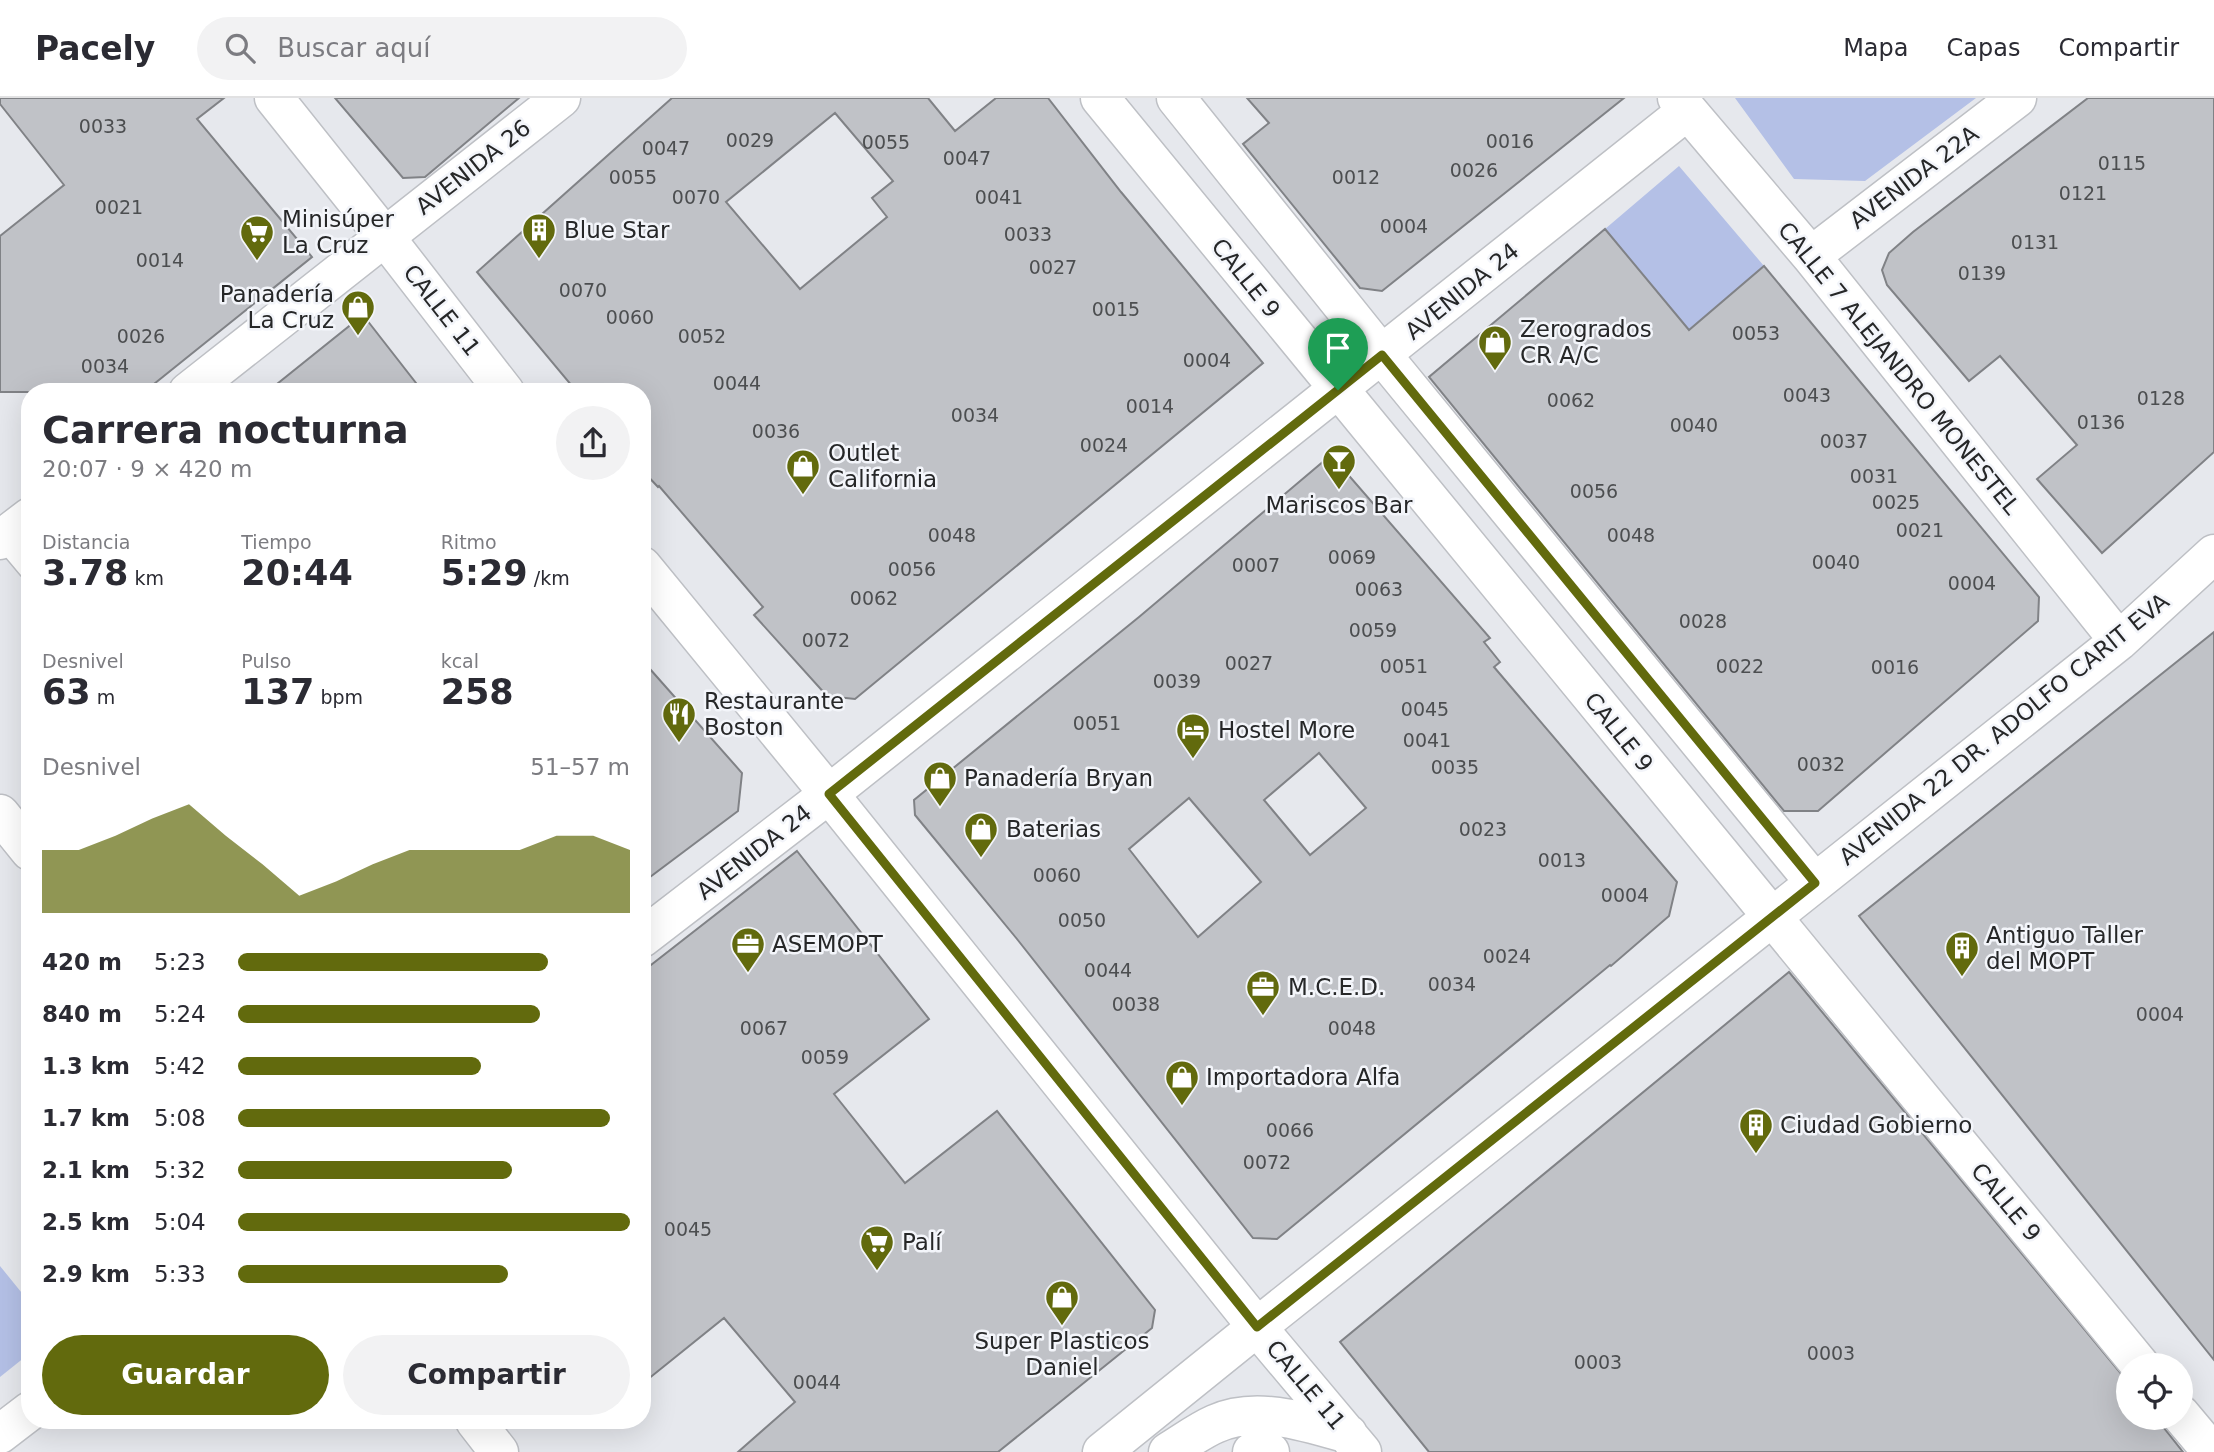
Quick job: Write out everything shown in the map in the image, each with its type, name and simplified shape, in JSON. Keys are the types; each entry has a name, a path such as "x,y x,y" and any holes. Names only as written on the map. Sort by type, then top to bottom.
{"street":[{"name":"CALLE 11","path":"274,98 498,383"},
{"name":"AVENIDA 26","path":"199,383 561,98"},
{"name":"CALLE 9","path":"1100,98 2130,1353"},
{"path":"1176,98 1382,355 1815,883"},
{"name":"AVENIDA 22A","path":"1811,256 2017,98"},
{"name":"AVENIDA 24","path":"651,931 829,794 1382,355 1682,104"},
{"name":"CALLE 7 ALEJANDRO MONESTEL","path":"1682,104 1811,256 2119,641"},
{"name":"AVENIDA 22 DR. ADOLFO CARIT EVA","path":"1102,1452 2119,641 2214,554"},
{"name":"CALLE 11","path":"651,577 1257,1327 1355,1443"},
{"path":"0,814 21,840"},
{"path":"1168,1452 1217,1423 1257,1415 1299,1419 1355,1443"},
{"path":"0,1434 21,1418"},
{"path":"481,1429 499,1452"},
{"path":"2193,1429 2212,1452"},
{"path":"1252,1452 1269,1452"}],"lane":[{"path":"11,531 21,550"}],"shaded area":[{"path":"1735,98 1976,98 1865,181 1794,179"},
{"path":"1679,166 1764,266 1689,330 1605,229"},
{"path":"0,1266 21,1292 21,1360 0,1377"}],"building":[{"path":"0,98 224,98 197,119 312,257 155,383 21,383 21,392 0,392 0,236 64,185 0,104"},
{"path":"335,98 519,98 425,177 403,178"},
{"path":"672,98 928,98 955,131 996,98 1048,98 1121,192 1263,363 855,699 827,696 754,615 763,607 651,480 651,383 570,383 477,272","holes":["835,113 893,181 872,198 887,217 800,289 726,202"]},
{"path":"1247,98 1624,98 1382,291 1360,288 1243,144 1269,123"},
{"path":"2088,98 2214,98 2214,452 2102,553 2037,479 2077,445 2000,356 1969,381 1887,285 1882,270 1889,253 1913,232"},
{"path":"1605,229 1689,330 1764,266 2039,597 2038,621 1818,811 1784,811 1429,377"},
{"name":"Panadería La Cruz","path":"363,315 416,383 278,383"},
{"path":"1331,455 1490,638 1484,642 1500,662 1494,667 1677,882 1669,916 1277,1239 1253,1238 1017,939 915,815 914,800 1139,617","holes":["1319,753 1366,808 1310,855 1264,800","1189,798 1261,882 1198,937 1129,849"]},
{"name":"Ciudad Gobierno","path":"2214,632 2214,1360 1859,916"},
{"name":"Restaurante Boston","path":"651,670 742,773 738,811 651,876"},
{"path":"797,851 929,1019 834,1094 905,1183 997,1111 1155,1310 1152,1328 998,1452 738,1452 795,1402 724,1318 651,1377 651,965"},
{"name":"Ciudad Gobierno","path":"1789,972 2116,1367 2116,1430 2166,1430 2183,1452 1429,1452 1340,1342"}],"place":[{"name":"Blue Star","path":"539,260"},
{"name":"Minisúper La Cruz","path":"257,262"},
{"name":"Panadería La Cruz","path":"358,337"},
{"name":"Zerogrados CR A/C","path":"1495,372"},
{"name":"Mariscos Bar","path":"1339,491"},
{"name":"Outlet California","path":"803,496"},
{"name":"Restaurante Boston","path":"679,744"},
{"name":"Hostel More","path":"1193,760"},
{"name":"Panadería Bryan","path":"940,808"},
{"name":"Baterias","path":"981,859"},
{"name":"ASEMOPT","path":"748,974"},
{"name":"Antiguo Taller del MOPT","path":"1962,978"},
{"name":"M.C.E.D.","path":"1263,1017"},
{"name":"Importadora Alfa","path":"1182,1107"},
{"name":"Ciudad Gobierno","path":"1756,1155"},
{"name":"Palí","path":"877,1272"},
{"name":"Super Plasticos Daniel","path":"1062,1327"}],"route":[{"path":"1382,355 1815,883 1257,1327 829,794 1338,390 1382,355"}]}
